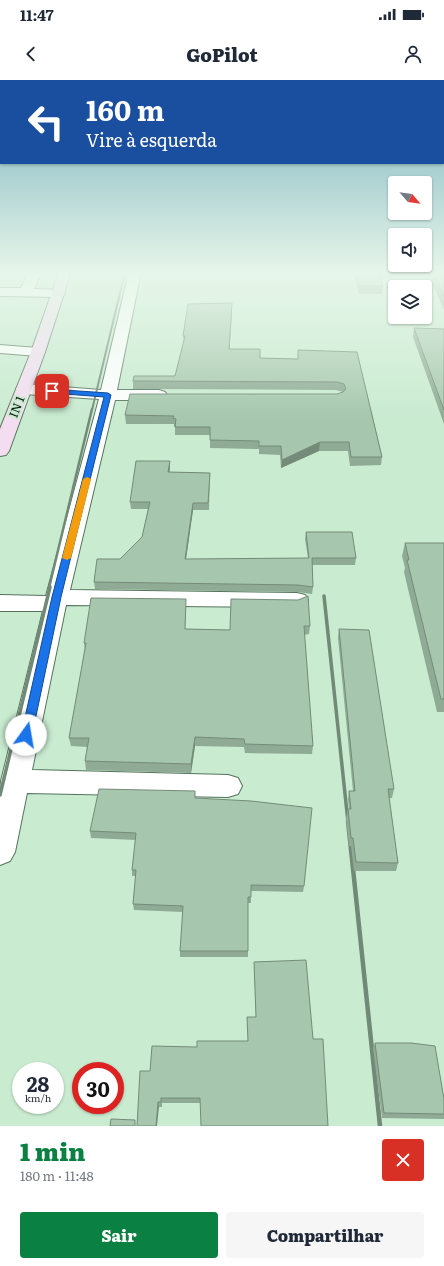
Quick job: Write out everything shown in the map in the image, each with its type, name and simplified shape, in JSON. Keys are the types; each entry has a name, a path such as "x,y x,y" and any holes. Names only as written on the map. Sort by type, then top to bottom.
{"street":[{"name":"IN 1","path":"0,451 49,321"},
{"path":"0,852 56,600 108,395 124,321"},
{"path":"0,349 38,352"},
{"path":"24,389 108,395 171,395"},
{"path":"0,603 56,600 297,600"},
{"path":"16,781 228,786"}],"building":[{"path":"185,321 231,321 229,349 260,349 260,358 298,359 298,350 357,352 382,457 351,457 349,442 320,442 282,460 281,446 259,446 259,441 210,440 210,427 175,427 176,419 173,418 174,416 125,415 130,394 337,394 346,389 344,384 337,382 133,381 134,376 175,376 185,336 183,336"},
{"path":"414,328 444,329 444,410"},
{"path":"136,461 170,461 168,472 210,473 208,503 193,503 185,559 309,558 306,532 352,532 356,558 312,558 313,587 298,585 94,582 97,559 120,559 142,537 150,502 130,502"},
{"path":"405,543 444,543 444,699 441,699 407,560 409,560"},
{"path":"308,596 310,626 304,626 313,746 245,744 244,739 195,737 191,764 85,761 89,738 69,738 86,643 84,643 91,598 186,599 185,629 230,630 231,599 298,600"},
{"path":"339,629 369,630 394,789 388,789 398,863 356,862 353,838 351,838 348,809 351,809 349,791 355,791"},
{"path":"99,789 195,791 195,798 251,801 312,808 304,886 251,885 251,897 248,897 248,951 180,951 183,906 133,904 136,870 132,870 136,833 90,831"},
{"path":"306,960 313,1039 323,1039 328,1126 201,1126 200,1098 161,1098 161,1102 158,1102 156,1126 137,1126 140,1071 150,1071 152,1046 197,1047 197,1041 248,1041 247,1017 256,1017 254,962"},
{"path":"375,1043 411,1043 435,1046 444,1099 444,1114 384,1113"},
{"path":"111,1119 135,1120 135,1126 110,1126"}],"railway":[{"path":"92,410 113,321"},
{"path":"49,588 92,409"},
{"path":"0,795 50,587"},
{"path":"324,596 348,822"},
{"path":"348,821 380,1126"}],"slow traffic":[{"path":"67,558 87,479"}],"route":[{"path":"26,735 57,597 108,395 52,391"}]}
